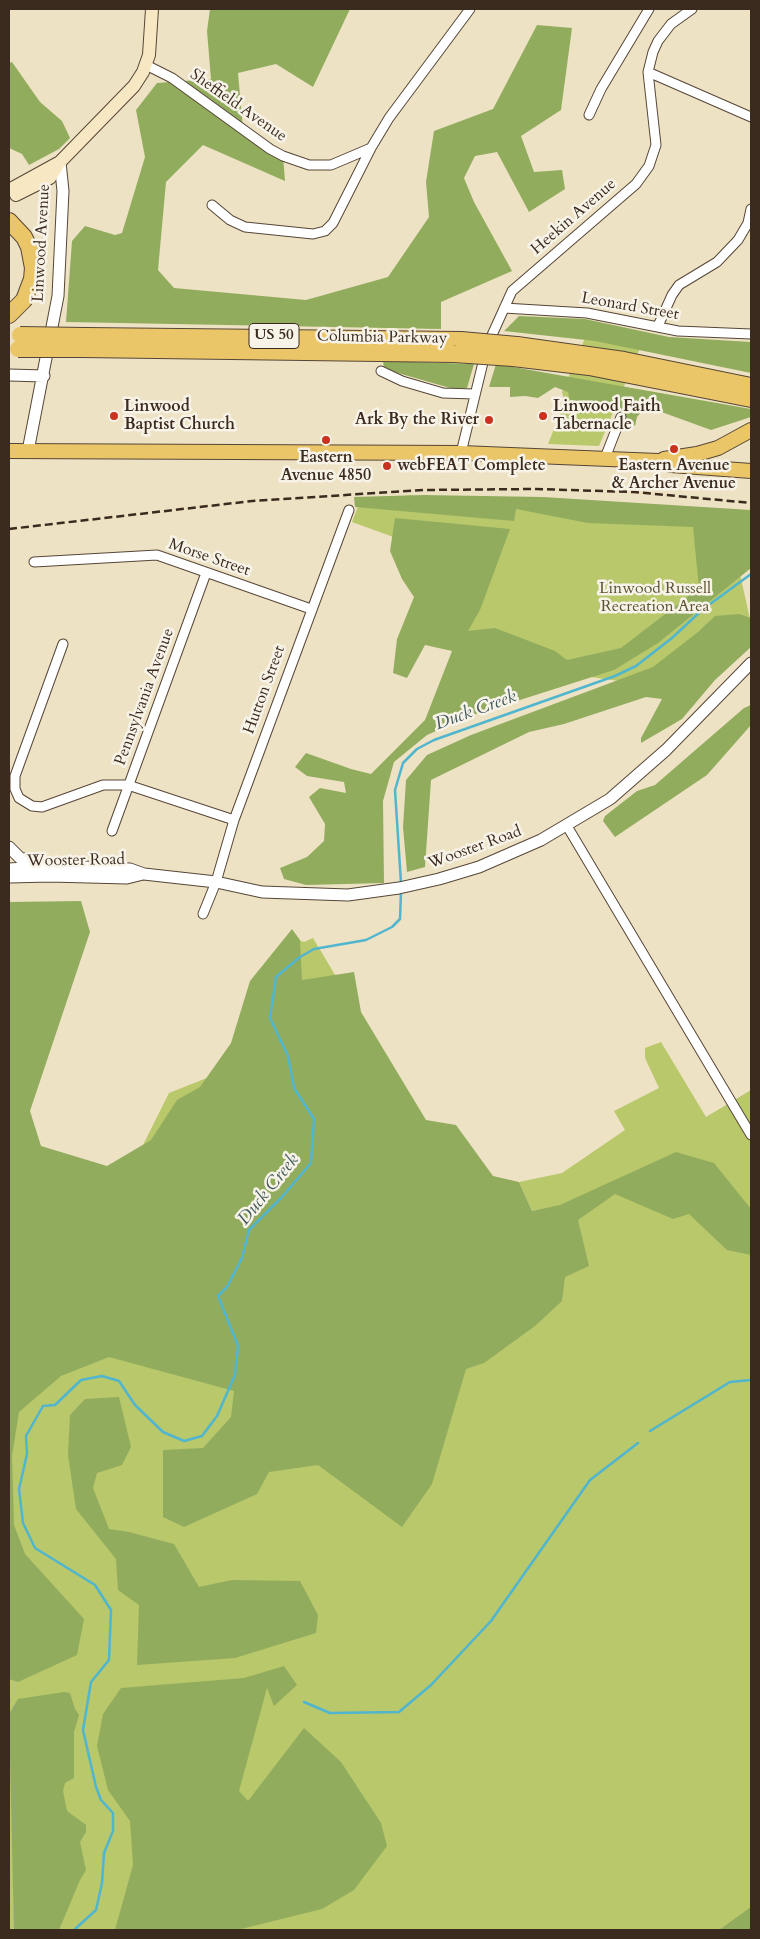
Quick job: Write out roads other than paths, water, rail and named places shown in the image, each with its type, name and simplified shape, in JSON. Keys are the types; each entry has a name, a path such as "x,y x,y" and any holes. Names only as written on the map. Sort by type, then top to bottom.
{"highway":[{"path":"9,221 24,237 30,252 33,268 32,279 24,300 9,315"},
{"name":"Columbia Parkway","path":"14,342 458,347 624,360 751,386"},
{"name":"Columbia Parkway","path":"515,351 751,400"}],"main road":[{"name":"Linwood Avenue","path":"60,162 128,94 139,80 146,65 152,9"},
{"path":"9,190 60,162"},
{"path":"9,198 50,178 60,162"},
{"path":"658,461 718,448 751,430"},
{"path":"9,451 461,453 658,461 671,465 751,471"}],"street":[{"path":"212,205 230,220 245,227 319,234 325,232 334,223 371,148 389,118 470,9"},
{"path":"589,115 601,89 649,9"},
{"name":"Heekin Avenue","path":"461,453 487,346 512,291 636,184 649,166 653,156 656,134 648,72 653,52 663,33 692,9"},
{"name":"Sheffield Avenue","path":"146,65 172,78 270,149 284,156 309,165 330,165 371,148"},
{"path":"648,72 751,117"},
{"name":"Linwood Avenue","path":"28,451 58,296 63,191 60,162"},
{"path":"658,326 672,295 679,285 717,262 738,240 748,223 751,209"},
{"name":"Leonard Street","path":"504,308 587,313 678,331 751,334"},
{"path":"381,371 443,393 474,394"},
{"path":"9,376 44,376"},
{"path":"605,458 621,417"},
{"name":"Hutton Street","path":"216,882 234,820 349,510"},
{"name":"Morse Street","path":"34,562 157,555 311,609"},
{"name":"Pennsylvania Avenue","path":"112,831 206,573"},
{"path":"63,644 15,776 14,784 18,796 25,803 39,808 103,785 128,784 234,820"},
{"name":"Wooster Road","path":"10,876 60,866 130,869 144,874 216,882 262,892 348,895 424,883 461,873 510,855 567,826 631,783 751,663"},
{"path":"567,826 751,1136"},
{"path":"9,847 26,861 60,866"},
{"name":"Wooster Road","path":"10,876 127,878 144,874"},
{"path":"203,914 216,882"}],"waterway":[{"name":"Duck Creek","path":"401,883 395,790 403,763 417,749 434,740 615,676 636,666 672,638 702,610 751,574"},
{"name":"Duck Creek","path":"74,1930 96,1910 102,1883 104,1853 113,1831 113,1813 101,1800 96,1787 83,1730 91,1682 109,1660 111,1610 95,1585 35,1548 23,1523 19,1489 27,1454 26,1436 43,1406 55,1405 81,1380 102,1376 119,1381 135,1405 163,1432 184,1441 202,1436 217,1416 235,1375 238,1346 218,1296 227,1287 242,1258 249,1230 281,1198 311,1163 314,1119 294,1088 288,1056 270,1018 276,977 300,957 314,949 366,940 392,927 400,919 401,891"},
{"path":"650,1431 730,1382 751,1380"},
{"path":"304,1702 330,1713 399,1712 431,1685 491,1621 590,1480 638,1443"}],"railway":[{"path":"9,529 252,501 423,490 536,489 634,492 751,503"}],"place":[{"name":"Linwood Baptist Church","path":"114,416"},
{"name":"Linwood Faith Tabernacle","path":"543,416"},
{"name":"Ark By the River","path":"489,420"},
{"name":"Eastern Avenue 4850","path":"326,440"},
{"name":"Eastern Avenue & Archer Avenue","path":"674,449"},
{"name":"webFEAT Complete","path":"387,466"}],"park label":[{"name":"Linwood Russell Recreation Area","path":"655,598"}]}
